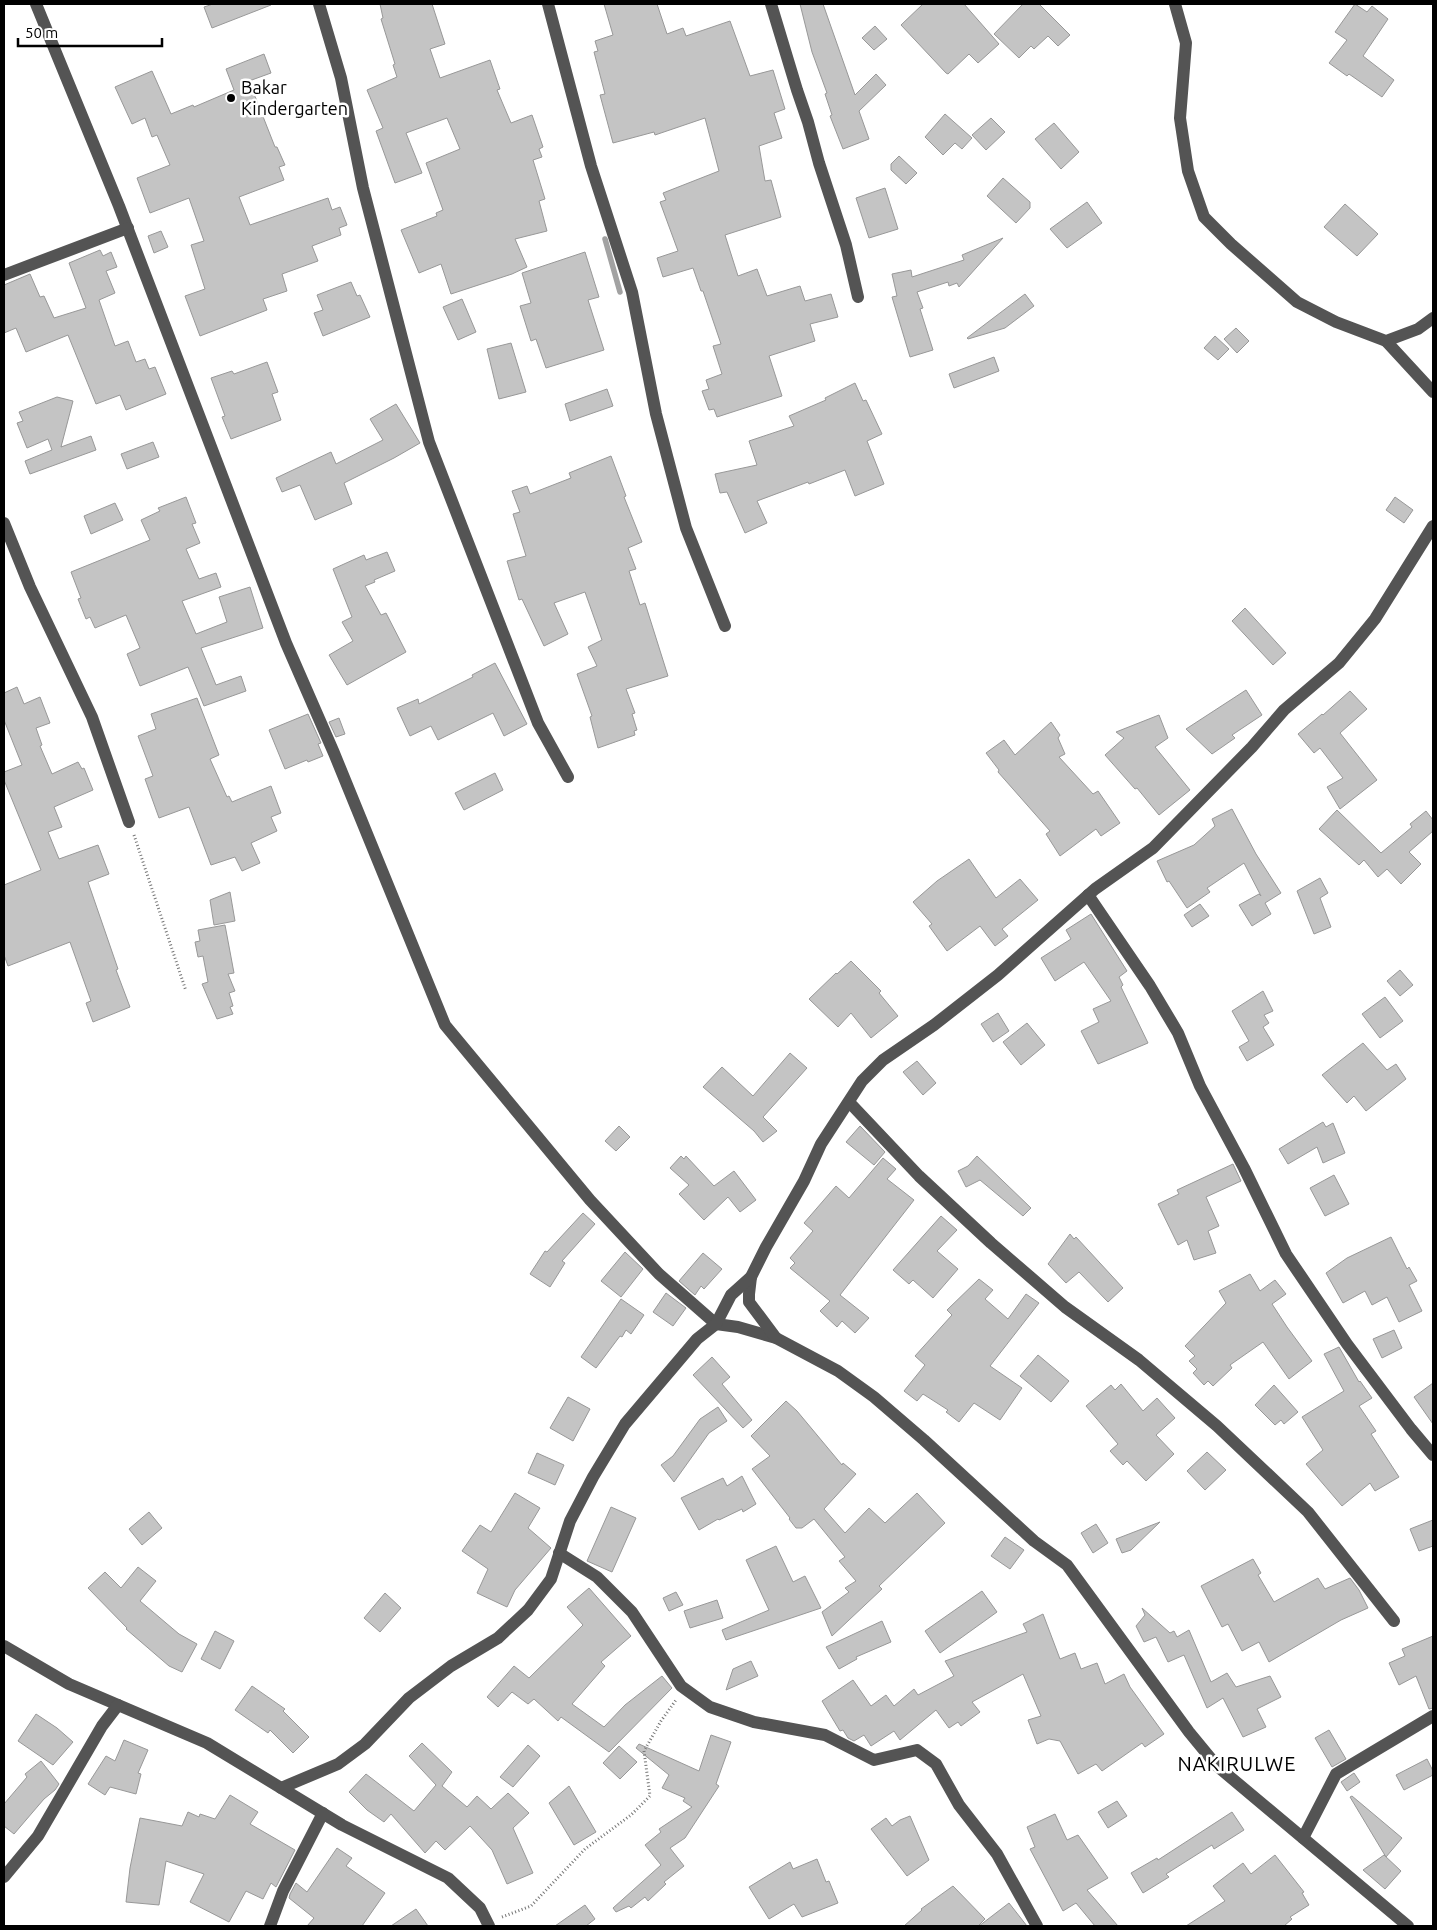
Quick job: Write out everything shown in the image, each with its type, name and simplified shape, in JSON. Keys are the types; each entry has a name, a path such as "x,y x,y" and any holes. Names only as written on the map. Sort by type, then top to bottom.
{"street":[{"path":"36,4 128,228 286,644 334,753 445,1025 590,1200 659,1274 716,1324 738,1327 776,1338 838,1371 874,1397 1034,1541 1067,1565 1189,1732 1217,1766 1408,1926"},
{"path":"319,4 341,78 363,188 429,442 538,723 568,777"},
{"path":"548,4 591,166 632,292 656,414 686,528 725,626"},
{"path":"771,4 796,90 808,122 818,162 846,245 858,297"},
{"path":"1175,4 1186,43 1180,118 1188,171 1204,217 1231,244 1297,302 1336,322 1386,341 1433,392"},
{"path":"4,275 128,228"},
{"path":"1386,341 1418,329 1433,318"},
{"path":"4,523 30,587 92,717 129,822"},
{"path":"776,1338 750,1302 749,1294 752,1276 766,1247 804,1181 821,1144 862,1081 883,1060 934,1025 998,975 1088,895 1153,848 1252,747 1284,710 1339,663 1375,619 1433,526"},
{"path":"1088,895 1150,986 1178,1033 1200,1086 1244,1168 1286,1254 1347,1344 1433,1455"},
{"path":"849,1102 919,1176 991,1243 1065,1307 1139,1360 1196,1408 1308,1512 1394,1621"},
{"path":"281,1788 338,1764 365,1744 409,1698 451,1666 498,1638 528,1610 551,1579 570,1521 593,1477 625,1424 698,1339 716,1324 731,1295 752,1276"},
{"path":"559,1553 597,1577 632,1612 681,1686 710,1707 754,1722 825,1735 874,1760 917,1750 936,1764 960,1805 997,1854 1037,1926"},
{"path":"4,1646 69,1684 207,1744 342,1825 448,1878 480,1908 488,1925"},
{"path":"4,1876 38,1836 102,1726 118,1705"},
{"path":"1303,1838 1336,1774 1433,1716"},
{"path":"270,1926 283,1891 323,1813"}],"path":[{"path":"129,822 186,991"},
{"path":"488,1925 531,1906 585,1849 631,1815 650,1796 644,1751 661,1721 684,1688"}],"building":[{"path":"213,4 271,5 212,28 204,7"},
{"path":"380,4 432,4 445,44 430,49 440,78 490,60 500,89 497,90 511,123 532,115 543,147 539,149 542,157 533,160 545,199 539,201 547,231 515,239 527,267 512,274 451,294 441,264 419,273 401,230 437,216 436,213 443,210 426,163 460,149 447,118 406,133 422,173 395,183 376,131 383,128 367,90 397,77 393,65 395,64 381,19 383,18"},
{"path":"604,4 657,4 667,34 683,28 686,36 730,21 750,76 773,70 785,109 774,113 782,138 759,146 765,181 771,180 781,217 725,235 738,276 757,269 767,296 800,286 805,301 831,294 838,317 810,324 815,341 769,356 782,396 717,417 714,409 709,410 702,391 709,389 706,380 722,374 713,346 721,344 703,291 701,291 693,268 663,277 657,258 678,251 660,202 666,200 663,193 719,171 705,118 655,135 654,132 613,143 600,95 605,94 594,52 598,51 595,41 613,35"},
{"path":"800,4 823,4 855,95 876,74 886,85 859,111 869,139 843,149 830,116 832,115 825,94 827,93 812,52"},
{"path":"923,4 964,4 999,44 978,63 969,54 948,74 946,73 901,25"},
{"path":"1023,4 1039,4 1070,35 1058,46 1048,36 1034,49 1031,46 1019,58 994,34"},
{"path":"1355,4 1367,12 1372,6 1388,19 1363,56 1394,80 1382,97 1349,74 1347,76 1329,63 1347,40 1335,32"},
{"path":"875,26 887,39 874,50 862,38"},
{"path":"264,54 271,73 249,81 275,147 277,147 285,165 279,167 284,180 239,197 250,225 328,198 332,210 340,207 347,225 339,228 341,235 312,246 318,261 282,274 287,291 263,299 267,310 200,336 185,296 205,289 191,245 204,241 189,198 150,213 137,178 170,165 157,135 152,137 145,118 132,124 115,87 152,71 171,114 193,105 194,107 234,90 226,69"},
{"path":"945,114 972,138 962,149 955,143 943,155 925,137"},
{"path":"991,118 1005,132 986,150 972,135"},
{"path":"1054,123 1079,152 1061,169 1035,139"},
{"path":"899,156 917,173 906,184 891,170 891,164"},
{"path":"1003,178 1030,202 1030,208 1016,223 987,196"},
{"path":"885,188 898,229 869,238 856,198"},
{"path":"1087,202 1102,223 1067,248 1050,229"},
{"path":"1345,204 1378,234 1357,256 1324,227"},
{"path":"161,231 168,247 154,253 148,236"},
{"path":"1003,238 959,287 957,283 949,286 948,282 917,292 923,308 920,309 933,350 910,357 892,297 897,296 892,274 911,270 912,277 964,260 962,255"},
{"path":"100,250 103,256 111,252 117,267 106,271 115,293 99,300 115,346 128,341 136,362 145,359 149,369 155,367 166,394 126,410 120,395 96,404 68,335 26,352 16,328 4,333 4,285 30,274 40,297 44,296 54,318 86,308 69,263"},
{"path":"585,252 599,297 588,300 604,350 546,368 536,339 531,341 520,306 531,303 522,273"},
{"path":"351,282 357,296 360,295 370,317 323,336 314,313 323,310 317,295"},
{"path":"1025,294 1034,306 1005,328 967,338"},
{"path":"462,299 476,332 458,340 443,307"},
{"path":"1236,328 1249,341 1237,353 1224,339"},
{"path":"1215,336 1229,349 1218,360 1204,348"},
{"path":"511,343 526,392 499,399 487,349"},
{"path":"994,357 999,371 954,388 949,374"},
{"path":"267,362 278,392 272,394 281,420 231,439 222,417 225,416 211,378 232,371 234,374"},
{"path":"855,383 863,401 866,400 882,434 867,441 884,484 855,496 845,470 809,484 808,482 757,501 767,523 745,533 727,492 720,493 715,474 757,465 749,441 794,426 789,416 826,400 825,398"},
{"path":"607,389 613,406 570,421 565,404"},
{"path":"57,397 73,401 61,447 91,436 96,450 30,474 25,461 52,450 48,439 27,448 17,423 23,421 19,412"},
{"path":"396,404 420,443 344,483 352,504 315,520 300,485 282,492 276,478 331,452 336,464 383,440 370,419"},
{"path":"153,442 159,457 127,469 121,454"},
{"path":"611,456 626,496 624,497 642,542 628,548 636,569 629,571 640,605 645,603 668,676 626,689 635,713 632,714 637,730 634,731 635,735 598,748 590,717 592,716 577,674 597,666 588,647 602,640 585,592 554,603 568,634 544,646 522,599 519,600 507,561 526,556 513,514 520,512 512,491 527,486 530,494 571,478 569,473"},
{"path":"186,497 196,523 192,524 200,543 186,549 199,579 216,573 221,587 182,601 196,634 227,622 219,597 250,587 263,628 201,648 216,685 241,676 246,691 204,706 188,667 140,686 127,654 140,648 126,615 95,628 90,617 86,619 78,599 81,598 71,572 150,540 141,520 160,511 158,508"},
{"path":"1395,497 1413,510 1404,523 1386,510"},
{"path":"115,503 123,520 91,534 84,516"},
{"path":"387,552 395,571 365,586 381,615 386,613 406,652 347,685 329,655 353,641 342,622 352,617 333,569 364,555 366,560"},
{"path":"1245,608 1286,653 1273,665 1232,621"},
{"path":"495,663 527,724 504,736 493,713 438,740 431,726 410,736 397,708 418,699 419,704 473,677 472,675"},
{"path":"17,687 24,704 40,697 50,723 36,728 42,745 40,746 52,774 78,762 82,769 84,768 93,790 54,807 62,827 48,832 59,859 98,845 109,874 88,882 130,1007 93,1022 86,1003 91,1001 70,942 8,966 4,955 4,885 41,870 4,780 4,772 22,765 4,720 4,693"},
{"path":"1246,690 1262,715 1232,735 1235,738 1212,754 1186,729"},
{"path":"1350,691 1367,709 1340,733 1377,780 1340,809 1327,787 1343,778 1320,748 1314,753 1298,734"},
{"path":"197,698 219,755 210,759 227,797 229,796 232,802 271,786 281,813 271,817 277,831 251,843 260,863 242,871 235,857 211,865 189,807 159,818 145,779 153,776 138,736 156,729 151,714"},
{"path":"308,714 321,743 318,744 323,756 285,769 269,730"},
{"path":"1159,715 1168,738 1155,747 1190,790 1159,815 1137,788 1135,789 1105,755 1124,738 1116,732"},
{"path":"339,718 345,734 336,737 329,722"},
{"path":"1051,722 1060,735 1058,738 1065,754 1059,757 1093,794 1098,791 1120,823 1101,836 1096,829 1060,856 1046,834 1050,831 998,772 999,770 986,753 1004,740 1015,755"},
{"path":"495,773 503,790 464,810 455,793"},
{"path":"1232,809 1256,854 1281,893 1265,903 1271,914 1252,926 1239,905 1259,894 1261,896 1244,863 1207,888 1210,892 1187,908 1169,881 1167,882 1157,861 1194,845 1215,826 1212,819"},
{"path":"1337,810 1381,853 1412,827 1410,824 1426,811 1433,820 1433,831 1409,852 1421,864 1401,884 1387,869 1378,877 1364,860 1359,865 1319,829"},
{"path":"969,859 996,898 1020,879 1038,900 1002,929 1008,936 995,946 980,926 947,951 929,926 932,924 913,902 937,881"},
{"path":"1320,878 1328,893 1320,898 1331,927 1314,934 1297,891"},
{"path":"230,892 235,921 214,925 210,900"},
{"path":"1200,904 1209,916 1192,927 1184,915"},
{"path":"1091,914 1127,971 1119,977 1123,985 1121,987 1148,1043 1098,1064 1081,1031 1099,1022 1093,1009 1111,1001 1084,962 1055,981 1041,958 1071,939 1066,930"},
{"path":"225,925 234,973 228,974 235,991 229,993 233,1006 230,1007 233,1014 217,1019 202,984 208,982 203,956 198,957 195,942 200,941 198,930"},
{"path":"851,961 881,991 879,993 898,1016 871,1038 851,1013 838,1027 809,999"},
{"path":"1400,970 1413,985 1400,996 1387,981"},
{"path":"1263,991 1273,1011 1264,1015 1269,1023 1263,1027 1274,1045 1247,1061 1239,1047 1249,1041 1232,1011"},
{"path":"1385,997 1403,1021 1380,1038 1362,1014"},
{"path":"998,1013 1009,1031 993,1042 981,1024"},
{"path":"1027,1023 1045,1045 1021,1065 1003,1042"},
{"path":"1363,1043 1387,1070 1396,1064 1406,1079 1366,1111 1354,1096 1347,1103 1322,1075"},
{"path":"790,1053 807,1068 763,1117 777,1131 763,1142 754,1131 703,1087 722,1067 753,1096"},
{"path":"917,1061 936,1083 923,1095 903,1072"},
{"path":"1323,1122 1326,1127 1333,1123 1345,1153 1323,1163 1317,1147 1288,1164 1279,1149"},
{"path":"619,1126 630,1137 616,1151 605,1141"},
{"path":"860,1126 885,1152 874,1165 846,1142"},
{"path":"681,1156 684,1159 686,1156 714,1186 734,1171 756,1200 740,1212 728,1197 704,1220 679,1194 689,1185 670,1168"},
{"path":"977,1156 1031,1208 1023,1216 980,1180 966,1187 958,1171 968,1166"},
{"path":"883,1158 896,1169 887,1179 914,1200 840,1295 869,1318 855,1333 842,1321 837,1327 820,1311 830,1301 790,1268 795,1263 790,1258 813,1231 804,1223 836,1186 849,1198"},
{"path":"1233,1164 1241,1181 1206,1197 1219,1226 1208,1231 1216,1253 1194,1260 1187,1240 1178,1245 1158,1204 1179,1194 1177,1190"},
{"path":"1334,1175 1349,1204 1325,1216 1310,1188"},
{"path":"583,1213 595,1224 562,1261 565,1263 550,1287 530,1274 545,1251 547,1252"},
{"path":"941,1216 957,1230 937,1251 958,1269 933,1298 913,1280 909,1284 893,1270"},
{"path":"1070,1234 1074,1239 1076,1237 1123,1288 1108,1302 1079,1272 1066,1283 1048,1264"},
{"path":"1391,1237 1407,1269 1409,1267 1417,1281 1409,1285 1422,1311 1399,1322 1387,1297 1372,1305 1365,1291 1343,1303 1326,1273 1347,1258"},
{"path":"625,1252 643,1269 621,1297 601,1281"},
{"path":"703,1253 722,1269 704,1289 701,1286 695,1295 679,1281"},
{"path":"1250,1274 1260,1291 1275,1280 1286,1294 1272,1304 1312,1361 1289,1379 1263,1342 1230,1365 1232,1368 1213,1386 1208,1381 1204,1385 1193,1373 1197,1369 1189,1361 1195,1356 1185,1346 1226,1303 1219,1291"},
{"path":"979,1279 993,1290 985,1299 1008,1319 1026,1294 1039,1303 990,1366 1022,1388 1000,1420 974,1403 959,1422 946,1412 948,1410 923,1394 917,1401 904,1391 925,1365 915,1356 952,1315 947,1310"},
{"path":"666,1293 686,1308 673,1326 653,1312"},
{"path":"621,1299 644,1315 631,1334 626,1330 622,1337 620,1336 596,1368 581,1357"},
{"path":"1394,1330 1402,1348 1382,1358 1373,1339"},
{"path":"1339,1347 1359,1382 1372,1398 1359,1406 1376,1431 1371,1434 1399,1477 1375,1491 1370,1483 1342,1506 1306,1464 1323,1450 1302,1417 1344,1391 1324,1354"},
{"path":"1038,1355 1069,1381 1051,1402 1020,1376"},
{"path":"712,1357 730,1377 722,1384 752,1420 743,1428 693,1375"},
{"path":"1433,1383 1433,1424 1414,1397"},
{"path":"1121,1384 1143,1411 1157,1398 1175,1418 1156,1435 1174,1454 1146,1481 1127,1461 1123,1465 1110,1451 1118,1444 1086,1406 1111,1385 1115,1390"},
{"path":"1274,1385 1298,1412 1284,1424 1281,1420 1275,1425 1255,1405"},
{"path":"568,1397 590,1409 573,1441 550,1428"},
{"path":"786,1401 797,1411 842,1465 843,1463 856,1474 824,1509 845,1533 869,1508 885,1523 917,1493 945,1523 879,1586 882,1589 832,1636 822,1612 849,1592 845,1588 856,1581 839,1561 845,1557 814,1519 802,1528 796,1528 752,1469 770,1456 751,1436"},
{"path":"718,1407 727,1421 709,1433 674,1482 661,1465 673,1456 700,1419"},
{"path":"1207,1452 1226,1470 1205,1490 1187,1471"},
{"path":"537,1453 564,1465 555,1485 528,1473"},
{"path":"742,1476 756,1504 743,1512 742,1509 718,1519 699,1530 681,1498 723,1478 727,1486"},
{"path":"515,1493 540,1508 528,1528 551,1548 515,1590 507,1607 477,1593 488,1569 462,1551 480,1525 491,1532"},
{"path":"611,1507 636,1518 612,1572 587,1561"},
{"path":"149,1512 162,1528 142,1545 129,1529"},
{"path":"1433,1520 1433,1546 1419,1551 1410,1529"},
{"path":"1160,1522 1131,1550 1122,1553 1116,1539"},
{"path":"1096,1524 1108,1543 1093,1553 1081,1533"},
{"path":"1005,1537 1024,1550 1010,1569 991,1556"},
{"path":"776,1546 793,1582 805,1576 821,1608 726,1640 722,1630 769,1610 746,1560"},
{"path":"1253,1559 1261,1573 1258,1575 1274,1602 1318,1578 1325,1589 1350,1578 1359,1590 1368,1608 1341,1620 1269,1662 1259,1642 1242,1651 1228,1624 1222,1627 1201,1586"},
{"path":"138,1567 156,1581 140,1601 179,1634 197,1644 182,1672 169,1666 126,1629 88,1588 105,1572 121,1588"},
{"path":"589,1588 631,1636 601,1662 605,1666 572,1704 604,1727 625,1705 662,1676 672,1688 609,1752 561,1717 558,1721 534,1699 528,1704 512,1692 498,1707 487,1697 514,1666 529,1678 583,1625 567,1607"},
{"path":"982,1591 997,1612 940,1653 925,1631"},
{"path":"676,1592 683,1605 669,1611 663,1598"},
{"path":"385,1593 401,1608 380,1632 364,1618"},
{"path":"717,1600 723,1618 690,1628 684,1611"},
{"path":"1142,1608 1170,1633 1174,1631 1177,1637 1189,1630 1211,1682 1227,1673 1236,1687 1270,1676 1281,1697 1257,1709 1266,1727 1243,1737 1223,1698 1207,1708 1184,1655 1168,1662 1156,1637 1144,1642 1136,1626 1145,1615"},
{"path":"1043,1614 1060,1659 1075,1653 1081,1669 1097,1663 1105,1684 1124,1674 1130,1687 1164,1734 1145,1747 1142,1743 1102,1771 1096,1764 1078,1774 1060,1741 1049,1739 1037,1744 1028,1720 1041,1716 1023,1674 972,1702 980,1712 961,1726 958,1722 949,1728 936,1710 900,1740 894,1731 871,1746 864,1735 854,1741 848,1738 843,1730 840,1731 822,1701 853,1680 871,1706 886,1695 894,1706 914,1689 918,1695 954,1676 945,1661 1027,1632 1023,1624"},
{"path":"882,1621 891,1642 856,1657 857,1659 839,1669 826,1647"},
{"path":"215,1631 234,1641 220,1669 201,1659"},
{"path":"1433,1636 1433,1708 1429,1709 1416,1676 1399,1685 1389,1663 1405,1656 1402,1649"},
{"path":"751,1661 758,1676 726,1690 733,1669"},
{"path":"252,1686 285,1709 283,1711 309,1737 293,1753 270,1730 268,1733 235,1710"},
{"path":"36,1714 57,1728 73,1742 53,1765 18,1741"},
{"path":"1329,1730 1346,1759 1332,1767 1315,1738"},
{"path":"711,1735 731,1742 716,1784 719,1786 685,1838 670,1848 684,1866 664,1882 666,1884 648,1901 645,1897 631,1908 629,1906 616,1912 613,1908 661,1865 645,1845 661,1832 659,1829 692,1807 683,1801 685,1798 662,1788 669,1775 636,1748 639,1744 699,1771"},
{"path":"124,1740 148,1750 138,1773 141,1774 136,1794 110,1787 105,1795 88,1784 106,1756 115,1761"},
{"path":"422,1743 452,1772 442,1786 467,1807 477,1796 491,1809 508,1793 529,1813 513,1828 533,1873 507,1884 492,1850 470,1826 445,1850 436,1841 425,1853 391,1814 384,1822 367,1810 349,1792 366,1774 414,1811 436,1785 409,1756"},
{"path":"528,1745 540,1756 513,1787 500,1777"},
{"path":"619,1746 637,1762 620,1779 603,1763"},
{"path":"1427,1759 1433,1775 1404,1790 1396,1775"},
{"path":"41,1761 59,1784 14,1834 4,1826 4,1804 27,1777 25,1774"},
{"path":"1354,1773 1360,1782 1347,1791 1341,1782"},
{"path":"569,1786 596,1832 574,1845 549,1803"},
{"path":"230,1795 258,1812 250,1824 295,1850 276,1887 271,1883 263,1899 246,1891 229,1922 190,1902 204,1874 166,1861 159,1905 126,1902 130,1868 140,1818 182,1826 188,1812 199,1817 200,1814 215,1819"},
{"path":"1352,1796 1402,1838 1386,1857 1350,1797"},
{"path":"1117,1801 1127,1816 1108,1828 1098,1812"},
{"path":"1232,1812 1244,1830 1214,1849 1212,1845 1166,1874 1169,1877 1143,1893 1131,1873 1157,1858 1158,1860"},
{"path":"1055,1814 1067,1840 1078,1835 1108,1878 1087,1890 1118,1926 1095,1926 1076,1903 1063,1911 1030,1849 1035,1847 1027,1827"},
{"path":"910,1816 929,1860 907,1876 871,1829 886,1818 892,1826"},
{"path":"337,1848 352,1858 346,1866 385,1893 362,1926 307,1926 314,1918 289,1898 290,1894 296,1883 307,1892"},
{"path":"1275,1855 1304,1892 1302,1893 1309,1905 1290,1917 1292,1919 1284,1926 1186,1926 1225,1901 1213,1886 1243,1863 1251,1874"},
{"path":"1384,1855 1401,1871 1385,1889 1363,1870"},
{"path":"817,1859 826,1882 829,1881 838,1903 802,1917 794,1904 769,1919 749,1887 790,1862 793,1869"},
{"path":"953,1886 985,1919 978,1926 904,1926 921,1909"},
{"path":"1009,1903 1027,1926 979,1926"},
{"path":"585,1905 595,1919 586,1926 555,1926"},
{"path":"416,1909 428,1926 391,1926"}],"waterway":[{"path":"605,239 620,292"}],"place":[{"name":"Bakar Kindergarten","path":"231,98"}],"district":[{"name":"NAKIRULWE","path":"1237,1764"}]}
